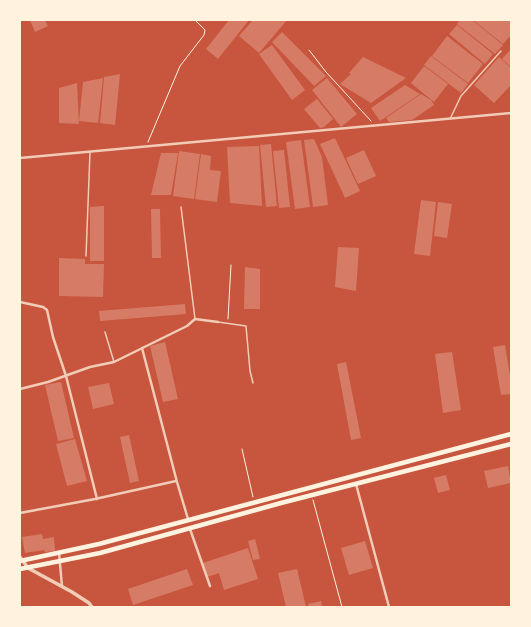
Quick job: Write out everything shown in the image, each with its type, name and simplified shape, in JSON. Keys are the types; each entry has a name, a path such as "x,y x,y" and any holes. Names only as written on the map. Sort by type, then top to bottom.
{"main road":[{"path":"21,560 59,553 188,520 511,434"},
{"path":"20,569 100,553 312,495 511,444"}],"street":[{"path":"20,158 511,113"},
{"path":"20,302 43,307 47,310 53,337 66,376 97,499"},
{"path":"20,389 66,376 90,367 114,362 187,326 195,319 218,322"},
{"path":"142,348 176,481 188,520"},
{"path":"20,513 97,499 176,481"},
{"path":"356,484 389,607"},
{"path":"189,528 210,586"},
{"path":"59,553 62,586"},
{"path":"21,560 28,568 62,586 89,603 92,607"}],"lane":[{"path":"450,119 461,96 501,51"},
{"path":"86,256 90,152"},
{"path":"181,207 195,319"},
{"path":"218,322 246,326 250,372 253,383"},
{"path":"105,332 114,362"}],"path":[{"path":"147,146 180,66 204,35 205,30 195,20"},
{"path":"309,50 326,72 376,125"},
{"path":"227,324 231,265"},
{"path":"242,449 254,502"},
{"path":"312,495 342,607"}],"building":[{"path":"30,20 45,20 48,26 35,32"},
{"path":"229,20 249,20 218,59 206,49"},
{"path":"253,20 287,20 259,53 239,36"},
{"path":"460,20 472,20 503,45 495,54 457,24"},
{"path":"473,20 511,20 511,35 503,44"},
{"path":"457,25 493,54 485,64 449,34"},
{"path":"282,32 326,76 314,86 272,42"},
{"path":"447,36 483,64 468,83 432,56"},
{"path":"272,45 305,90 292,100 259,54"},
{"path":"511,49 511,67 502,59"},
{"path":"431,56 468,84 461,93 424,65"},
{"path":"363,57 406,78 371,103 340,84 351,74 349,73"},
{"path":"499,57 511,68 511,85 494,103 474,85"},
{"path":"424,66 448,84 434,102 411,83"},
{"path":"120,74 115,125 100,123 104,77"},
{"path":"103,78 98,123 79,121 83,82"},
{"path":"327,78 357,114 341,127 312,90"},
{"path":"77,83 79,124 59,123 59,88"},
{"path":"405,85 420,94 380,121 371,108"},
{"path":"421,94 431,100 434,105 412,120 389,122 386,118"},
{"path":"317,99 333,119 324,127 320,128 304,109"},
{"path":"335,138 360,191 345,198 320,144"},
{"path":"314,139 322,157 328,205 313,207 304,140"},
{"path":"301,140 310,207 295,209 286,142"},
{"path":"271,144 277,206 266,207 260,145"},
{"path":"259,146 262,206 230,203 227,147"},
{"path":"284,150 290,207 279,208 273,151"},
{"path":"364,150 376,176 358,184 346,158"},
{"path":"179,151 200,154 194,199 173,196"},
{"path":"161,153 178,153 171,195 151,195"},
{"path":"201,154 211,156 210,170 221,171 217,202 195,199"},
{"path":"421,200 436,202 430,256 414,254"},
{"path":"438,202 452,204 447,238 434,236"},
{"path":"104,206 104,261 90,261 90,207"},
{"path":"151,209 160,209 161,258 152,258"},
{"path":"338,247 359,248 356,291 335,287"},
{"path":"59,258 85,259 85,264 104,264 103,297 59,296"},
{"path":"245,267 260,269 260,309 244,309"},
{"path":"185,304 186,314 100,321 99,311"},
{"path":"165,342 178,399 163,402 150,346"},
{"path":"505,345 511,382 511,394 501,395 493,347"},
{"path":"452,352 461,410 443,413 435,354"},
{"path":"346,362 361,438 351,440 337,364"},
{"path":"61,382 74,438 58,441 45,385"},
{"path":"109,383 114,404 93,409 88,387"},
{"path":"129,435 139,481 130,483 120,437"},
{"path":"75,439 87,481 67,486 56,444"},
{"path":"508,466 511,483 488,488 484,471"},
{"path":"446,475 450,490 438,493 434,478"},
{"path":"42,534 43,539 54,537 55,551 45,552 44,550 25,553 22,537"},
{"path":"255,539 260,559 253,560 248,541"},
{"path":"365,541 373,568 349,575 341,548"},
{"path":"248,548 258,579 224,590 219,573 207,577 203,563"},
{"path":"187,569 193,585 133,605 128,589"},
{"path":"297,569 306,607 286,607 278,573"},
{"path":"321,601 322,607 309,607 308,604"}]}
